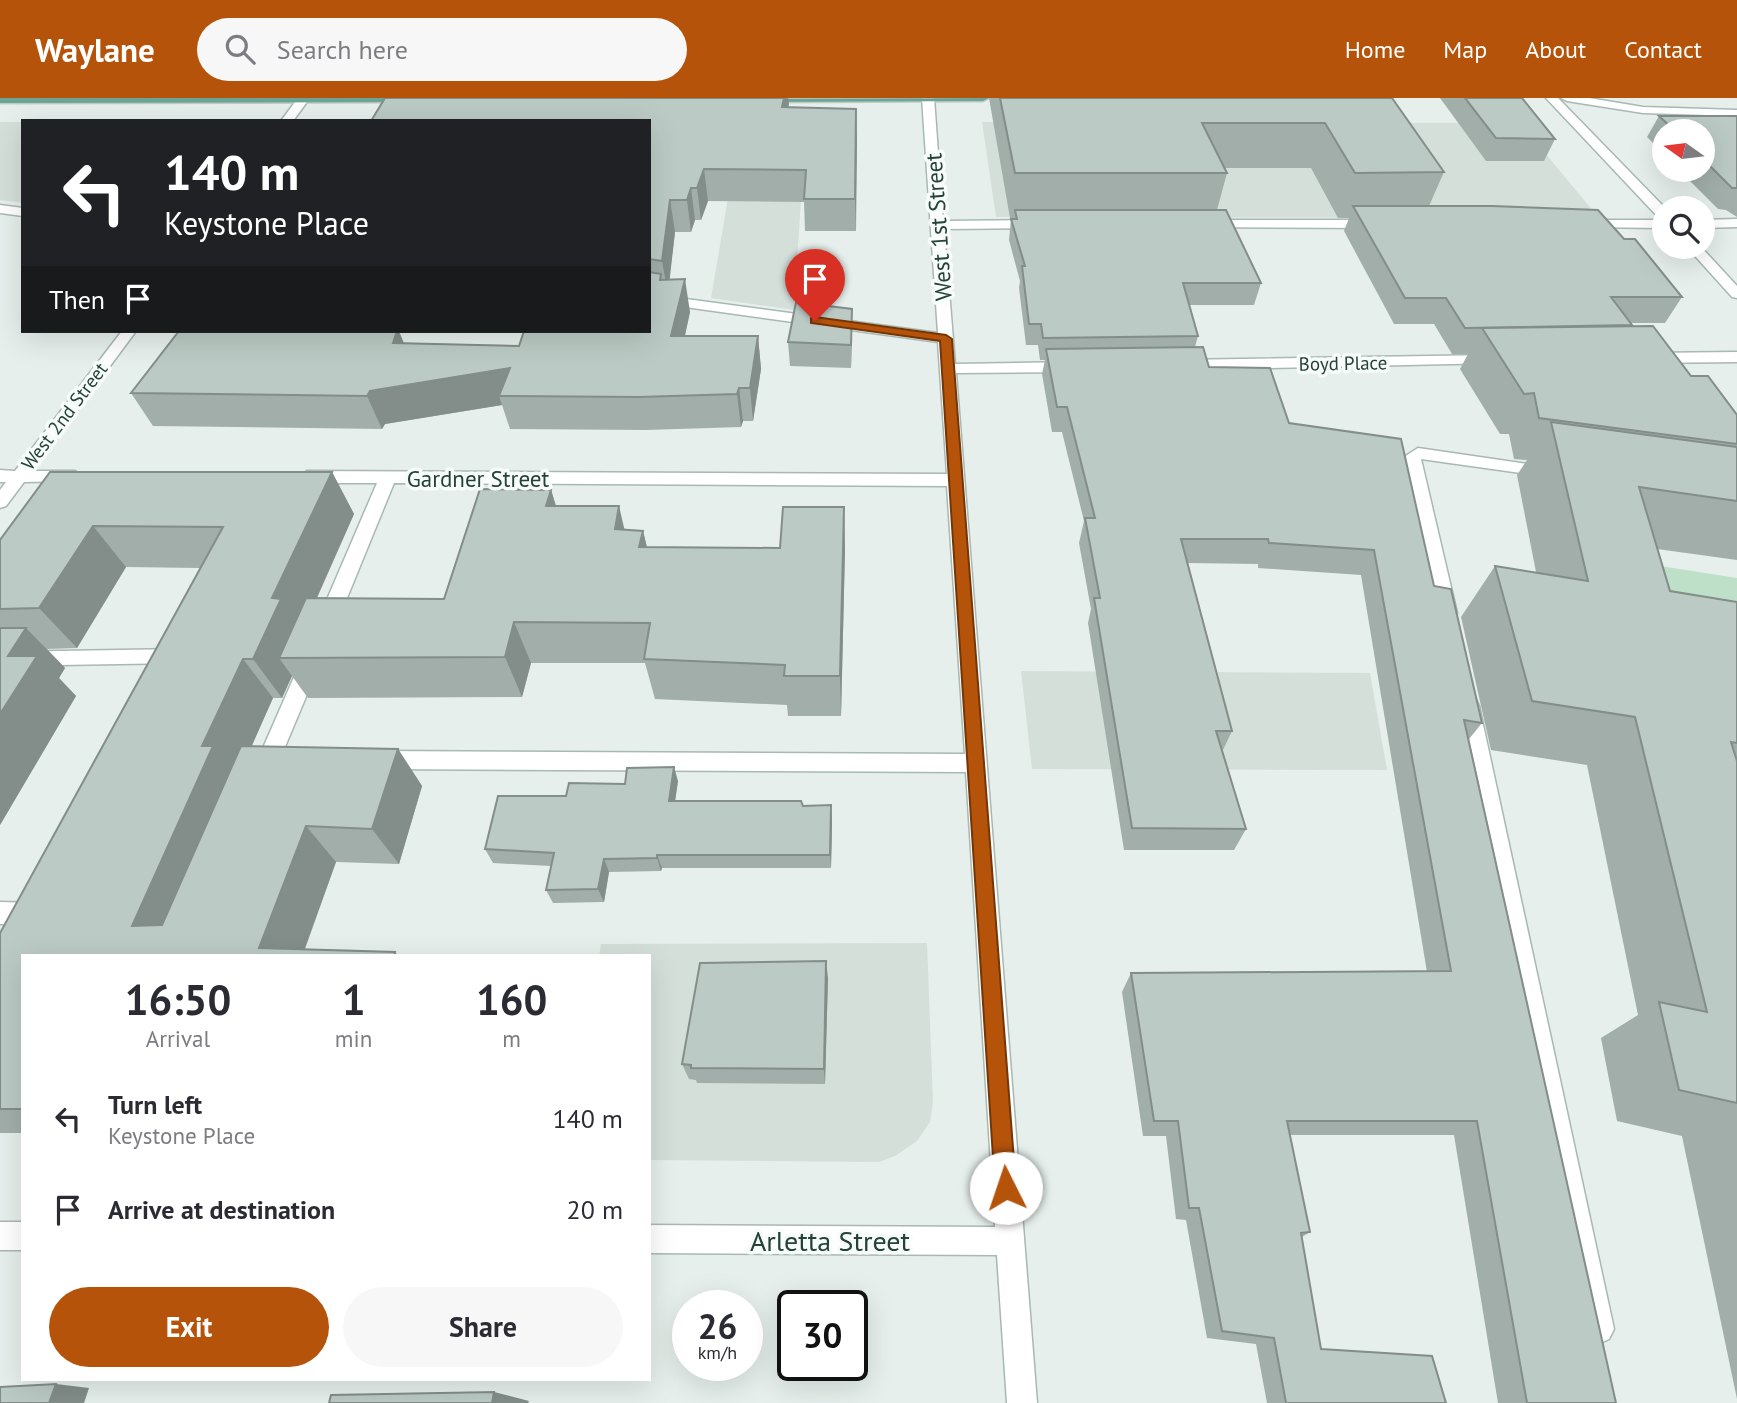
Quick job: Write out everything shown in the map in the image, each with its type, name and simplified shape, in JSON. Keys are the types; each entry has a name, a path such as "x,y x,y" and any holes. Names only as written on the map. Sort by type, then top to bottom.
{"main road":[{"path":"747,99 983,98"},
{"path":"0,100 304,99 389,104 420,99"}],"street":[{"name":"West 1st Street","path":"928,98 1022,1403"},
{"path":"1552,98 1652,202"},
{"path":"1567,98 1643,110 1737,113"},
{"path":"289,119 304,99"},
{"path":"0,209 21,212"},
{"path":"1715,224 1737,223"},
{"path":"1194,224 1386,224"},
{"path":"1566,224 1652,224"},
{"path":"938,225 1059,225"},
{"path":"1705,259 1737,294"},
{"path":"651,298 946,339"},
{"name":"West 2nd Street","path":"0,502 127,333"},
{"path":"1626,358 1737,357"},
{"name":"Boyd Place","path":"1170,365 1516,360"},
{"path":"948,369 1087,367"},
{"path":"1453,632 1412,457 1418,453 1430,454 1577,476"},
{"path":"0,476 90,477"},
{"name":"Gardner Street","path":"293,477 956,480"},
{"path":"253,796 388,477"},
{"path":"0,659 183,656 171,680"},
{"path":"1465,686 1603,1349"},
{"path":"269,760 296,760"},
{"path":"364,760 975,763"},
{"path":"0,913 53,914 59,901"},
{"path":"0,1236 21,1236"},
{"name":"Arletta Street","path":"651,1239 1010,1241"}],"shaded area":[{"path":"806,121 794,310 711,298 741,122"},
{"path":"0,122 21,122 21,203 0,200"},
{"path":"982,122 1520,123 1599,218 996,217"},
{"path":"1021,671 1370,673 1387,770 1032,769"},
{"path":"927,943 933,1102 930,1122 917,1141 895,1156 879,1162 651,1160 651,954 599,954 601,944"}],"green space":[{"path":"1635,562 1737,578 1737,641 1652,626"}],"building":[{"path":"385,98 784,98 782,107 856,109 855,199 804,199 806,170 704,169 697,188 691,188 687,200 670,200 662,261 651,259 651,119 372,119"},
{"path":"1000,98 1392,98 1444,172 1355,173 1325,123 1202,123 1227,173 1015,173"},
{"path":"1465,98 1522,98 1555,139 1496,138"},
{"path":"1659,116 1737,116 1737,188 1732,188 1715,171 1715,119 1662,119"},
{"path":"1353,206 1491,206 1598,210 1624,239 1635,239 1682,297 1611,297 1632,325 1465,328 1446,298 1405,298"},
{"path":"1015,210 1226,210 1261,283 1183,283 1198,336 1043,338 1041,324 1029,324 1022,266 1025,266 1011,219 1017,219"},
{"path":"651,272 661,274 660,280 685,279 671,336 758,336 750,388 739,388 737,394 639,397 499,396 510,368 370,391 367,396 131,393 177,333 396,333 393,343 519,346 523,333 651,333"},
{"path":"796,302 852,309 851,345 788,342"},
{"path":"1653,326 1691,376 1708,376 1737,415 1737,444 1539,418 1534,393 1524,394 1482,328"},
{"path":"1203,347 1209,367 1270,368 1289,423 1401,439 1434,586 1451,589 1482,723 1464,720 1616,1403 1527,1403 1477,1121 1287,1121 1310,1232 1301,1233 1321,1349 1432,1356 1446,1403 1286,1403 1274,1338 1222,1331 1199,1208 1189,1208 1178,1121 1154,1121 1131,973 1451,971 1374,550 1269,543 1268,539 1181,539 1232,731 1216,731 1246,829 1132,828 1094,598 1100,598 1085,518 1095,518 1067,407 1057,407 1046,349"},
{"path":"1551,422 1737,447 1737,501 1639,487 1670,591 1737,602 1737,743 1731,742 1737,761 1737,1103 1679,1090 1659,1002 1707,1012 1635,717 1532,701 1495,566 1588,581"},
{"path":"50,472 332,472 272,598 281,599 253,659 243,659 202,746 213,746 132,926 162,925 241,746 398,749 372,829 306,826 259,948 394,954 21,954 21,1109 0,1109 0,933 223,527 93,526 39,608 0,609 0,540"},
{"path":"480,489 551,490 546,506 619,506 615,529 643,531 639,547 780,548 783,507 844,507 840,676 784,676 785,665 644,659 650,623 514,622 505,657 279,658 306,598 444,599"},
{"path":"0,628 26,628 8,656 37,656 0,714"},
{"path":"674,767 669,801 801,801 803,806 831,805 830,855 657,855 657,858 604,859 598,889 546,890 554,853 485,849 498,796 566,796 569,783 625,784 627,768"},
{"path":"826,961 824,1069 691,1068 691,1065 682,1064 700,963"},
{"path":"56,1384 49,1403 0,1403 0,1387"},
{"path":"494,1392 492,1403 329,1403 331,1395"}],"route":[{"path":"815,321 946,339 1006,1188"}]}
